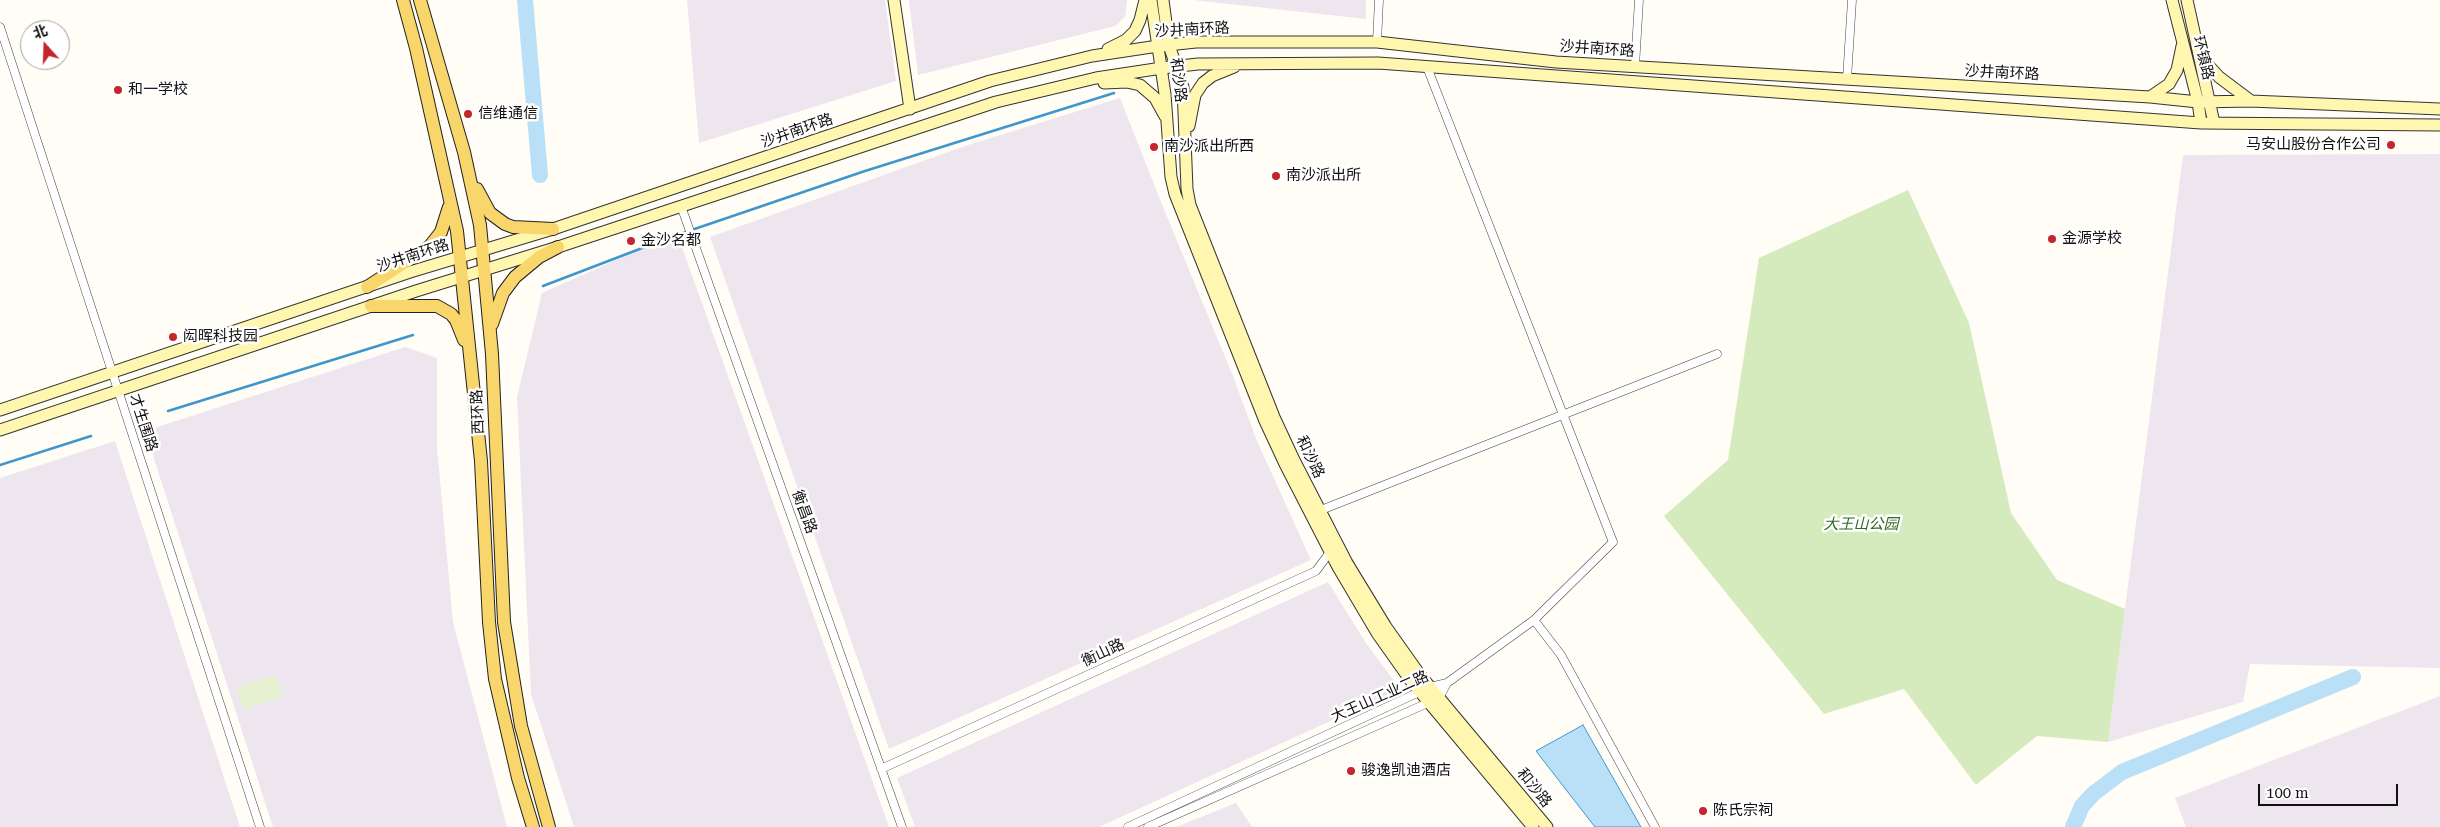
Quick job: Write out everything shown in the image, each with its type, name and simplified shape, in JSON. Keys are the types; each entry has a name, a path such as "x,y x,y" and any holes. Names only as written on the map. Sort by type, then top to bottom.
{"main road":[{"name":"西环路","path":"403,0 416,48 450,202 460,257 481,461 488,613 495,679 518,778 533,827"},
{"name":"西环路","path":"420,0 470,176 480,225 490,329 504,622 521,726 549,827"},
{"path":"894,0 910,109"},
{"path":"1092,56 1121,43 1131,36 1140,20 1144,0"},
{"path":"1151,0 1164,45"},
{"path":"1162,0 1164,45"},
{"name":"环镇路","path":"2172,0 2183,42 2204,102 2214,123"},
{"name":"环镇路","path":"2187,0 2200,55 2204,102 2201,123"},
{"name":"沙井南环路","path":"0,410 113,374 367,287 553,229 990,81 1092,56 1164,45 1196,42 1377,42 1556,62 2150,97 2204,102 2250,101 2440,108"},
{"path":"2150,97 2169,84 2177,70 2183,42"},
{"name":"和沙路","path":"1164,45 1176,66 1183,87 1187,189 1190,205 1330,552 1377,633 1546,827"},
{"name":"和沙路","path":"1164,45 1162,68 1171,177 1180,209 1265,421 1315,512 1425,690"},
{"path":"2200,55 2218,77 2250,101"},
{"name":"沙井南环路","path":"0,430 371,306 558,247 996,102 1065,85 1176,66 1378,63 2201,123 2440,125"},
{"path":"1185,145 1198,89 1212,76 1244,64"},
{"path":"1065,85 1134,83 1150,93 1167,120"},
{"path":"470,176 490,213 497,220 513,227 553,229"},
{"path":"367,287 430,246 444,225 450,202"},
{"path":"490,329 503,293 515,277 539,257 558,247"},
{"path":"371,306 429,305 444,309 456,320 470,356"},
{"name":"和沙路","path":"1434,700 1533,827"}],"street":[{"path":"1377,42 1379,0"},
{"path":"1634,66 1639,0"},
{"path":"1847,79 1852,0"},
{"name":"才生围路","path":"0,27 260,827"},
{"path":"1427,67 1613,542 1534,620 1447,683"},
{"name":"衡昌路","path":"680,206 902,827"},
{"path":"1315,512 1716,354"},
{"name":"衡山路","path":"881,769 1316,571 1330,552"},
{"path":"1534,620 1561,655 1655,827"},
{"name":"大王山工业二路","path":"1128,827 1425,690 1447,683"},
{"name":"大王山工业二路","path":"1148,827 1434,700 1447,683"}],"shaded area":[{"path":"687,0 885,0 896,81 699,143"},
{"path":"909,0 1127,0 1125,17 1115,26 918,75"},
{"path":"1193,0 1366,0 1366,19"},
{"path":"1120,98 1233,376 1257,441 1311,560 889,749 710,237 965,146"},
{"path":"2440,154 2440,668 2250,664 2243,702 2108,742 2183,155"},
{"path":"677,233 889,827 574,827 531,694 517,397 542,293"},
{"path":"405,347 437,358 437,447 453,622 507,827 273,827 145,431"},
{"path":"115,441 240,827 0,827 0,478"},
{"path":"1328,582 1366,643 1400,689 1099,827 915,827 897,778"},
{"path":"2440,696 2440,827 2186,827 2175,798"},
{"path":"1236,803 1252,827 1176,827"}],"green space":[{"name":"大王山公园","path":"1908,190 1969,323 2011,513 2057,580 2125,609 2108,742 2037,736 1976,785 1904,689 1824,714 1664,516 1728,460 1759,258"},
{"path":"276,675 283,696 244,709 237,688"}],"water":[{"path":"1583,725 1641,827 1595,827 1536,751"}],"waterway":[{"path":"525,0 540,175"},
{"path":"543,286 671,237 865,171 1114,93"},
{"path":"168,411 413,335"},
{"path":"0,465 91,436"},
{"path":"2073,827 2082,806 2093,794 2122,772 2353,677"}],"place":[{"name":"和一学校","path":"118,90"},
{"name":"信维通信","path":"468,114"},
{"name":"马安山股份合作公司","path":"2391,145"},
{"name":"南沙派出所西","path":"1154,147"},
{"name":"南沙派出所","path":"1276,176"},
{"name":"金源学校","path":"2052,239"},
{"name":"金沙名都","path":"631,241"},
{"name":"闳晖科技园","path":"173,337"},
{"name":"骏逸凯迪酒店","path":"1351,771"},
{"name":"陈氏宗祠","path":"1703,811"}]}
